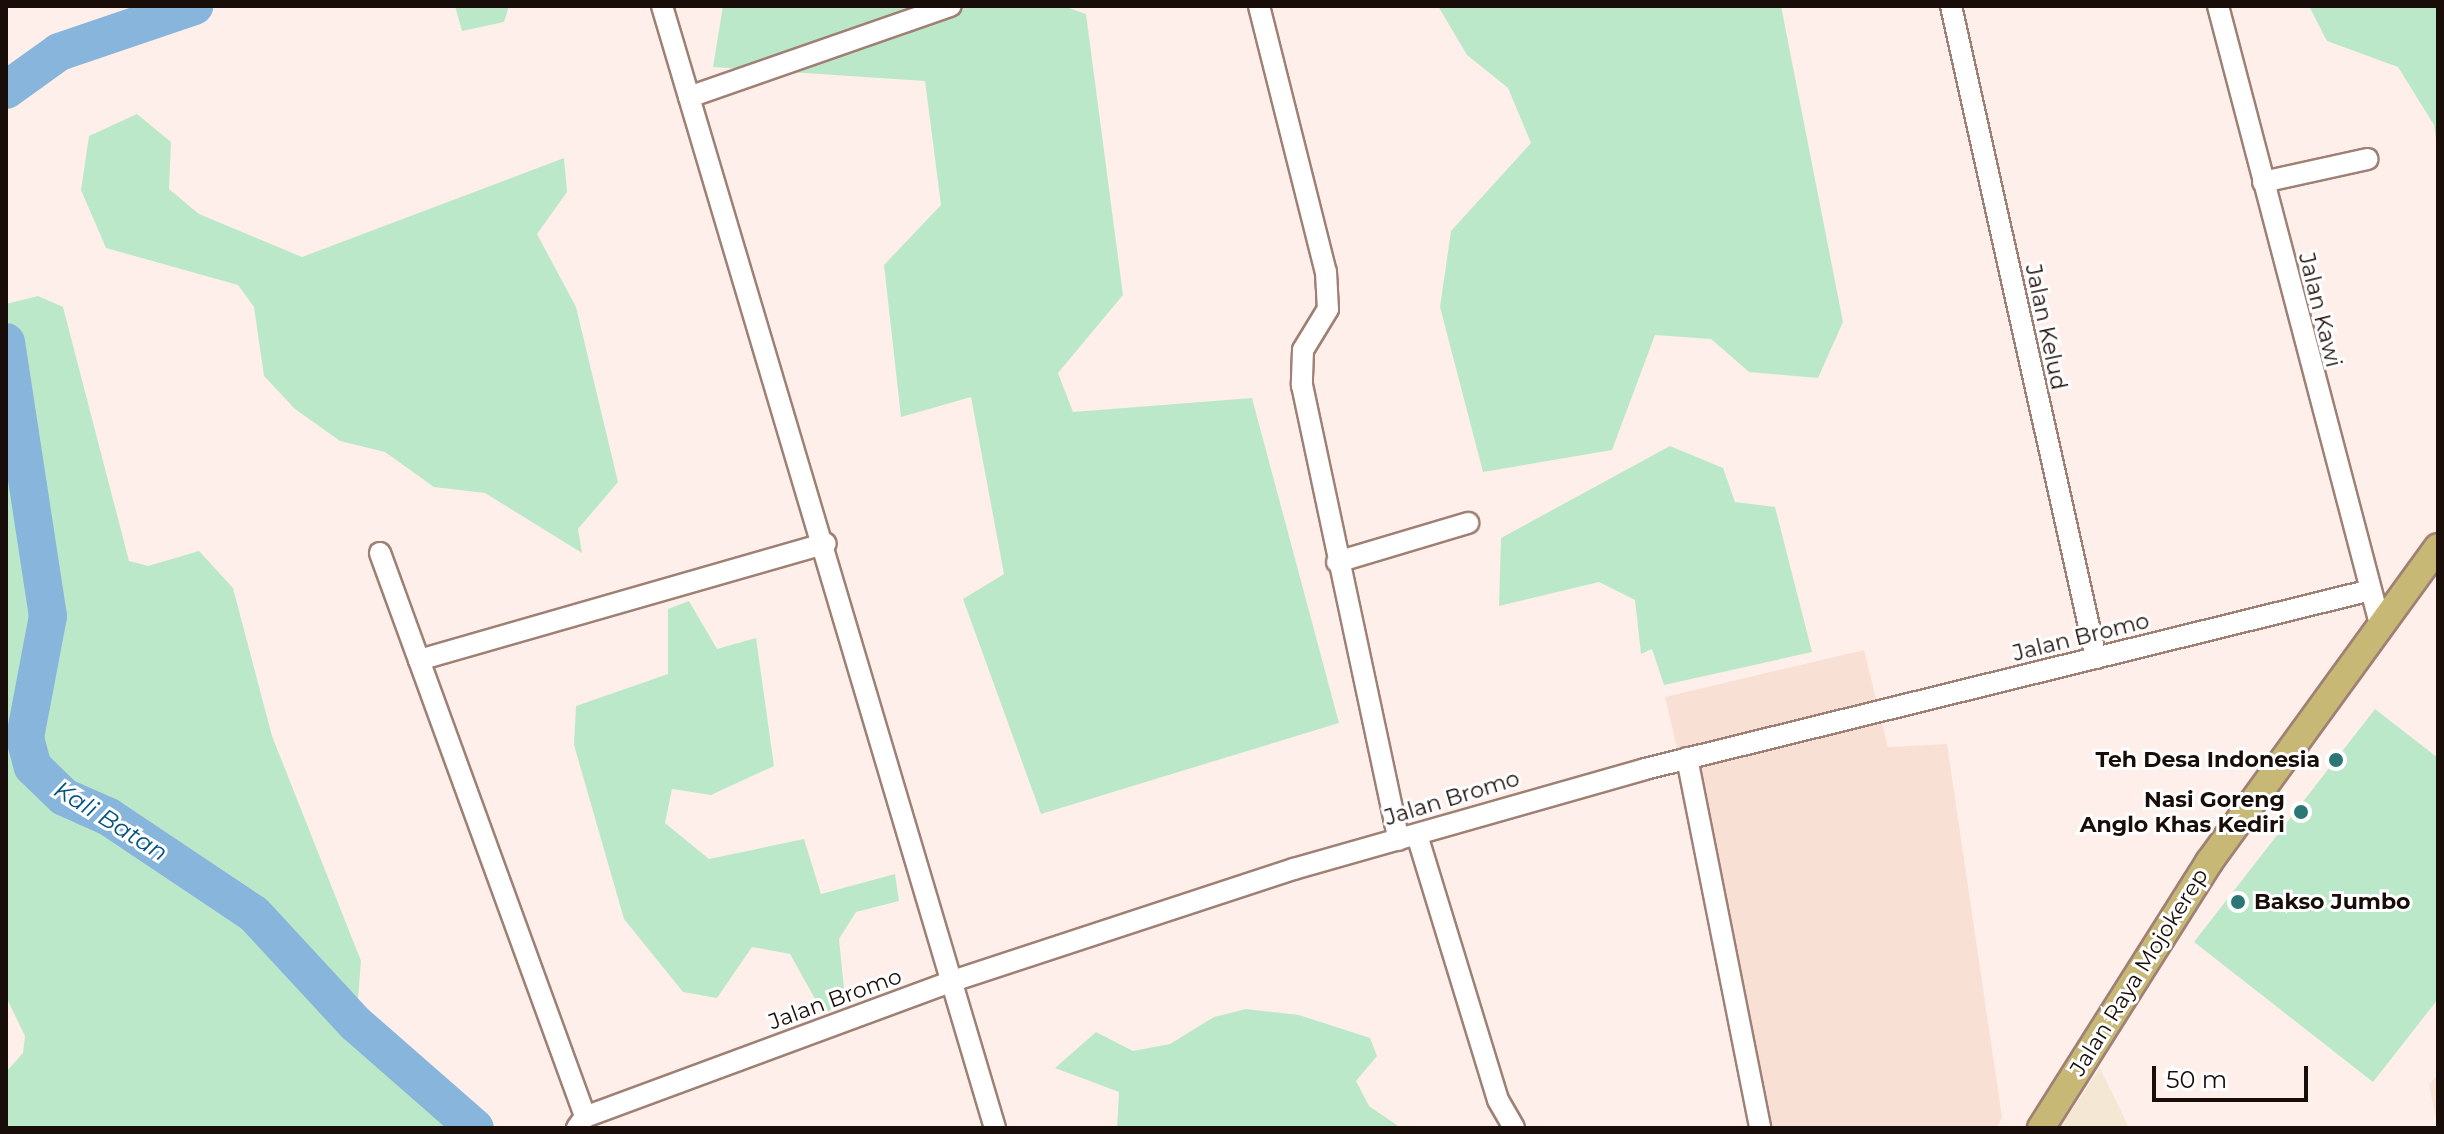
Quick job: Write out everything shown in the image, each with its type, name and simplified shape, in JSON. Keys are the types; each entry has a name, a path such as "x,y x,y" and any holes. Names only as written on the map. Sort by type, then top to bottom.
{"main road":[{"name":"Jalan Raya Mojokerep","path":"2041,1128 2209,862 2438,547"}],"street":[{"path":"662,6 826,543 950,982 995,1128"},
{"path":"689,97 951,6"},
{"path":"1259,6 1326,272 1328,309 1300,366 1337,562 1408,838 1498,1100 1514,1128"},
{"name":"Jalan Kelud","path":"1951,6 2096,658"},
{"name":"Jalan Kawi","path":"2218,6 2367,591 2380,624"},
{"path":"2263,182 2368,159"},
{"path":"1337,562 1468,523"},
{"path":"419,660 826,543"},
{"path":"380,553 581,1122"},
{"name":"Jalan Bromo","path":"581,1122 950,982 1408,838 1687,758 2367,591"},
{"path":"1687,758 1760,1128"}],"shaded area":[{"path":"1864,650 1888,747 1947,744 2002,1117 1997,1128 1765,1128 1665,697"},
{"path":"2100,1068 2129,1128 2060,1128"},
{"path":"2438,1074 2438,1128 2429,1085"}],"green space":[{"path":"455,6 509,6 504,22 462,31"},
{"path":"723,6 1063,6 1086,14 1123,295 1058,373 1073,412 1252,398 1339,723 1041,814 963,599 1004,574 971,397 901,417 884,265 941,205 925,81 713,67"},
{"path":"1438,6 1781,6 1843,322 1818,378 1749,372 1711,339 1655,335 1612,450 1483,472 1440,307 1451,231 1531,143 1508,88 1467,55"},
{"path":"2309,6 2438,6 2438,153 2434,125 2398,67 2327,41"},
{"path":"137,114 171,142 169,189 199,214 302,257 564,158 567,192 537,234 576,307 618,482 578,529 582,553 485,493 434,487 385,452 340,441 295,409 264,376 254,307 238,285 106,248 81,190 89,136"},
{"path":"38,296 63,307 129,561 148,566 199,551 233,588 272,736 361,961 356,1024 447,1105 450,1128 6,1128 6,1072 23,1053 25,1036 6,997 6,378 16,380 6,304"},
{"path":"1670,446 1723,468 1735,502 1775,507 1812,652 1664,685 1652,649 1641,654 1635,600 1599,582 1499,606 1501,538"},
{"path":"689,601 717,649 756,638 774,766 711,795 672,789 665,823 709,859 804,839 821,894 895,874 899,901 856,912 839,939 845,998 824,1015 790,954 752,947 717,998 683,992 624,919 574,745 576,706 668,674 668,609"},
{"path":"2375,709 2438,758 2438,999 2373,1082 2194,942"},
{"path":"1246,1009 1299,1015 1370,1038 1377,1056 1356,1081 1369,1106 1401,1128 1117,1128 1119,1092 1055,1068 1096,1032 1133,1051 1170,1044 1214,1017"}],"waterway":[{"name":"Kali Batan","path":"6,90 59,52 194,6"},
{"name":"Kali Batan","path":"6,342 48,616 25,738 33,767 64,797 109,817 254,914 356,1024 475,1128"}],"place":[{"name":"Teh Desa Indonesia","path":"2336,760"},
{"name":"Nasi Goreng Anglo Khas Kediri","path":"2301,812"},
{"name":"Bakso Jumbo","path":"2238,902"}]}
